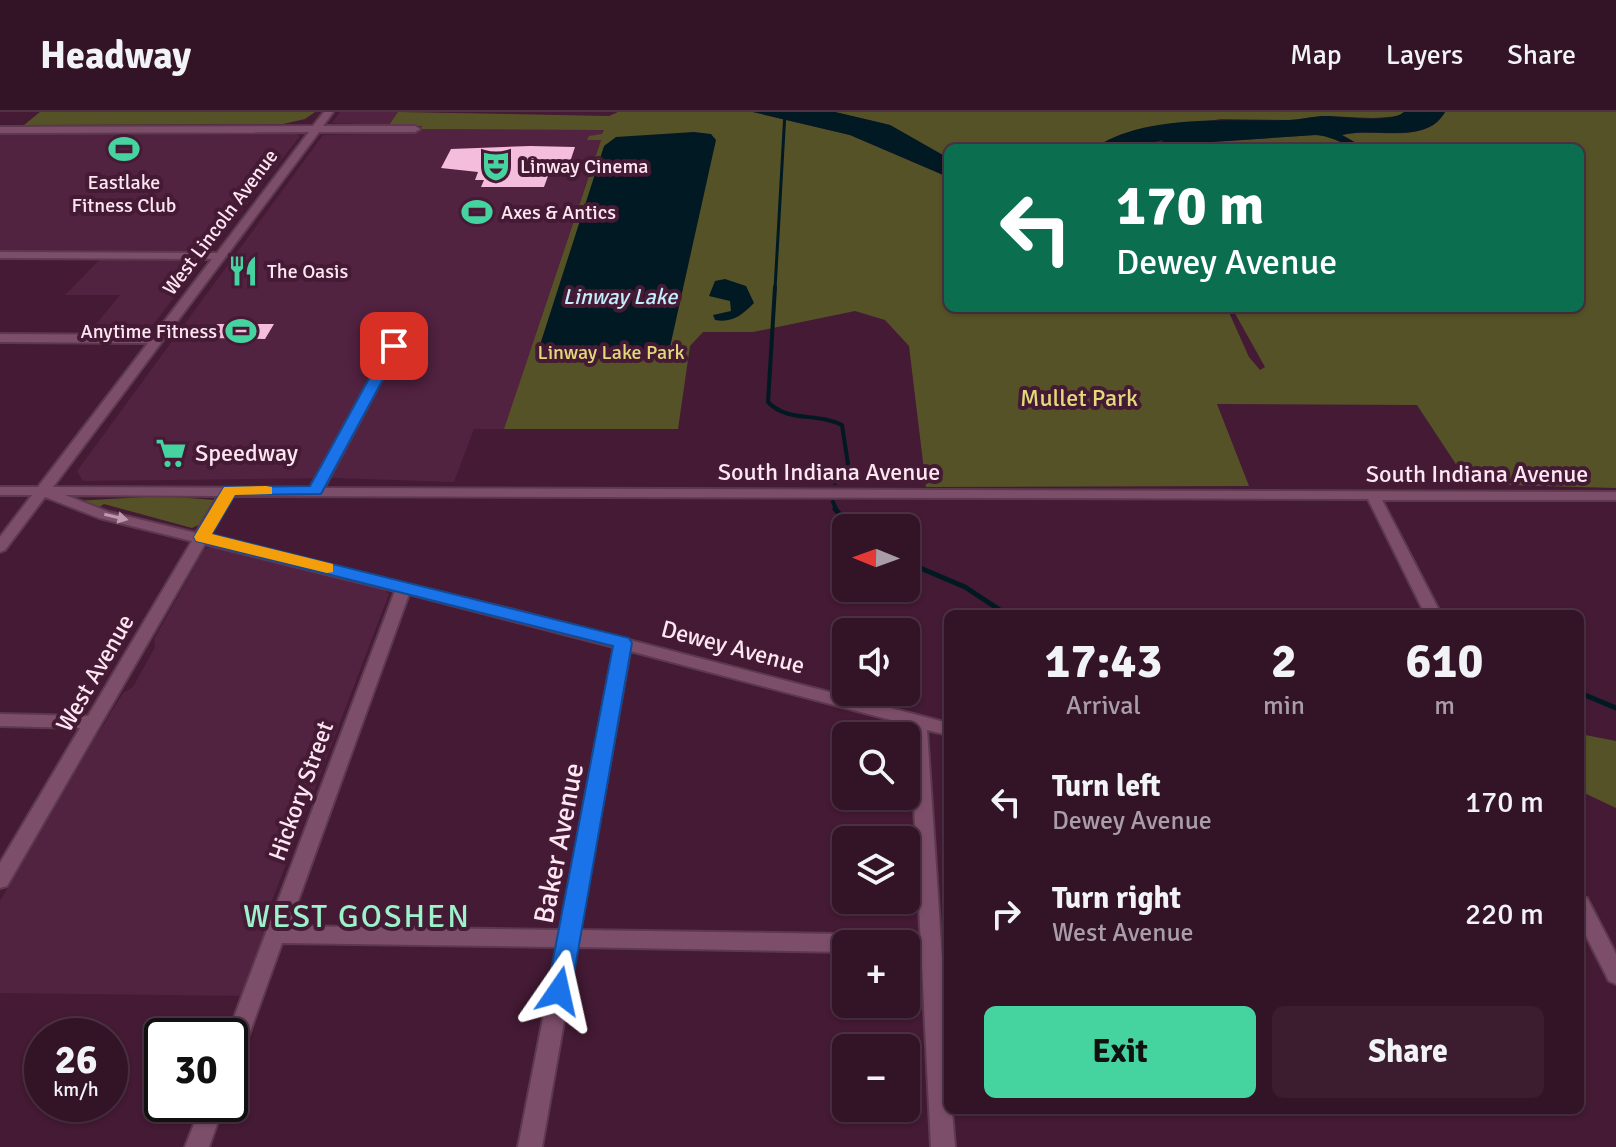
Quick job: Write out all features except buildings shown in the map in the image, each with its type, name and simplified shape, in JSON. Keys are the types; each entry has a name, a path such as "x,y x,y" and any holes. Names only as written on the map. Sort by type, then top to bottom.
{"street":[{"name":"West Lincoln Avenue","path":"0,547 329,112"},
{"path":"0,130 415,129"},
{"path":"0,255 219,256"},
{"path":"0,338 157,339"},
{"path":"315,491 394,346"},
{"name":"West Avenue","path":"0,880 229,490"},
{"name":"South Indiana Avenue","path":"0,491 1616,496"},
{"name":"Dewey Avenue","path":"42,492 104,515 404,587 944,728"},
{"path":"1373,495 1431,610"},
{"name":"Hickory Street","path":"245,1018 404,587"},
{"name":"Baker Avenue","path":"530,1147 623,643"},
{"path":"0,720 94,722"},
{"path":"918,721 943,1147"},
{"path":"1584,912 1616,975"},
{"path":"276,934 832,943"},
{"path":"920,945 931,945"},
{"path":"197,1147 206,1122"}],"shaded area":[{"path":"340,112 398,112 389,125 332,123"},
{"path":"420,129 604,130 504,429 474,429 454,482 333,478 83,481 77,471 323,135 418,133"},
{"path":"0,134 300,136 148,331 126,336 89,333 120,295 65,295 105,254 0,253"},
{"path":"212,546 382,588 389,594 265,919 264,945 244,996 0,993 0,901 123,693 133,687 155,647 154,639 204,550"}],"green space":[{"path":"40,112 315,112 305,119 283,124 24,125"},
{"path":"398,112 609,116 618,112 753,112 850,135 944,175 944,312 1229,312 1249,357 1260,370 1265,367 1234,312 1584,312 1584,144 1358,144 1342,135 1413,132 1426,129 1445,112 1616,112 1616,488 1469,484 1417,405 1217,404 1249,486 926,487 909,346 885,320 855,311 753,332 703,332 690,346 678,429 504,429 601,140 587,140 589,136 602,134 604,130 420,129 422,126 389,125"},
{"path":"835,112 1404,112 1400,116 1373,118 1221,119 1122,134 1102,144 944,144 944,156 890,125"},
{"path":"1315,135 1331,136 1346,144 1193,144"},
{"path":"162,496 215,500 201,524 192,528 104,504 98,508 75,501"},
{"path":"1584,735 1616,741 1616,808 1584,793"}],"water":[{"path":"753,112 835,112 890,125 944,156 944,175 850,135"},
{"path":"1404,112 1445,112 1426,129 1413,132 1342,135 1358,144 1315,135 1193,144 1162,144 1163,140 1146,144 1102,144 1138,129 1163,124 1293,120 1325,116 1378,119"},
{"name":"Linway Lake","path":"694,132 711,134 716,140 668,356 631,360 545,356 538,351 604,146 616,137"},
{"path":"725,279 746,286 754,303 737,317 715,320 713,315 731,311 730,301 709,296 715,281"}],"waterway":[{"path":"775,289 785,112"},
{"path":"775,287 768,402 784,413 842,425 848,464 835,483"},
{"path":"833,502 837,511"},
{"path":"835,509 840,514"},
{"path":"920,568 965,587 1000,610"},
{"path":"1584,695 1616,708"}],"slow traffic":[{"path":"266,491 229,490 202,537 327,568"}],"place":[{"name":"Eastlake Fitness Club","path":"124,149"},
{"name":"Linway Cinema","path":"496,166"},
{"name":"Axes & Antics","path":"477,212"},
{"name":"The Oasis","path":"243,271"},
{"name":"Anytime Fitness","path":"241,331"},
{"name":"Speedway","path":"171,453"}],"district":[{"name":"WEST GOSHEN","path":"357,916"}],"route":[{"path":"394,346 315,491 229,490 202,537 623,643 559,991"}],"park label":[{"name":"Linway Lake Park","path":"611,352"},
{"name":"Mullet Park","path":"1079,398"}]}
